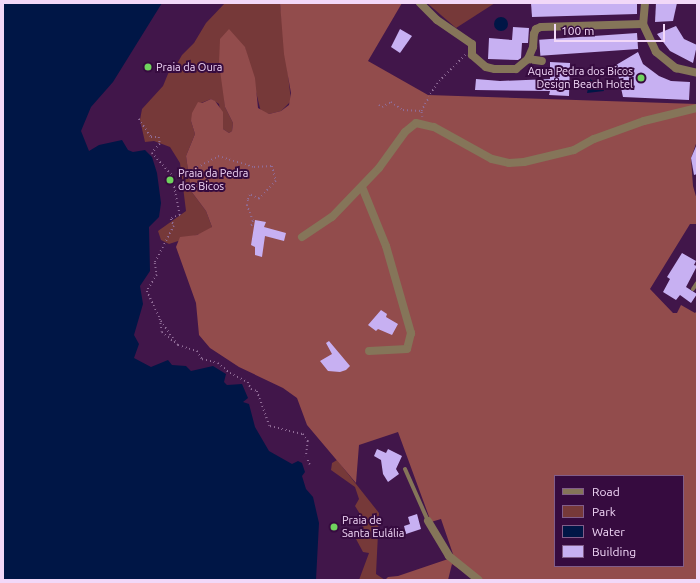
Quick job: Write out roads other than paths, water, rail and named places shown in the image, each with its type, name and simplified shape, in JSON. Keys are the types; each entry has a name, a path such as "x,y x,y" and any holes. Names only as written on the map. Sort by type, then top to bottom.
{"street":[{"path":"420,3 437,20 472,44 472,55 486,67 496,68 516,69 528,59 533,47 536,29 541,27 643,24"},
{"path":"645,3 643,24 656,52 666,62 676,68 697,73"},
{"path":"528,59 542,61"},
{"path":"302,237 332,217 362,187 411,125 422,123 434,126 492,159 509,163 524,162 574,150 594,139 644,121 697,108"},
{"path":"362,187 386,246 412,333 408,349 369,351"},
{"path":"428,521 449,556 479,580"}],"lane":[{"path":"693,290 697,283"},
{"path":"405,470 428,521"}],"water":[{"path":"3,3 162,3 113,82 91,107 81,131 89,151 99,145 122,140 128,150 133,152 145,150 152,157 157,173 161,203 159,217 149,227 150,271 140,286 143,304 134,335 139,344 134,358 151,367 168,360 172,365 186,366 191,371 213,366 226,374 224,382 227,385 242,384 248,398 243,402 249,404 255,427 269,451 292,464 298,461 302,463 305,472 302,476 306,489 313,497 319,523 316,580 3,580"},
{"path":"498,17 504,17 508,21 508,27 504,31 498,31 494,27 494,21"},
{"path":"590,79 603,88 604,91 587,93"}],"place":[{"name":"Praia da Oura","path":"148,67"},
{"name":"Aqua Pedra dos Bicos Design Beach Hotel","path":"641,78"},
{"name":"Praia da Pedra dos Bicos","path":"170,180"},
{"name":"Praia de Santa Eulália","path":"334,527"}]}
